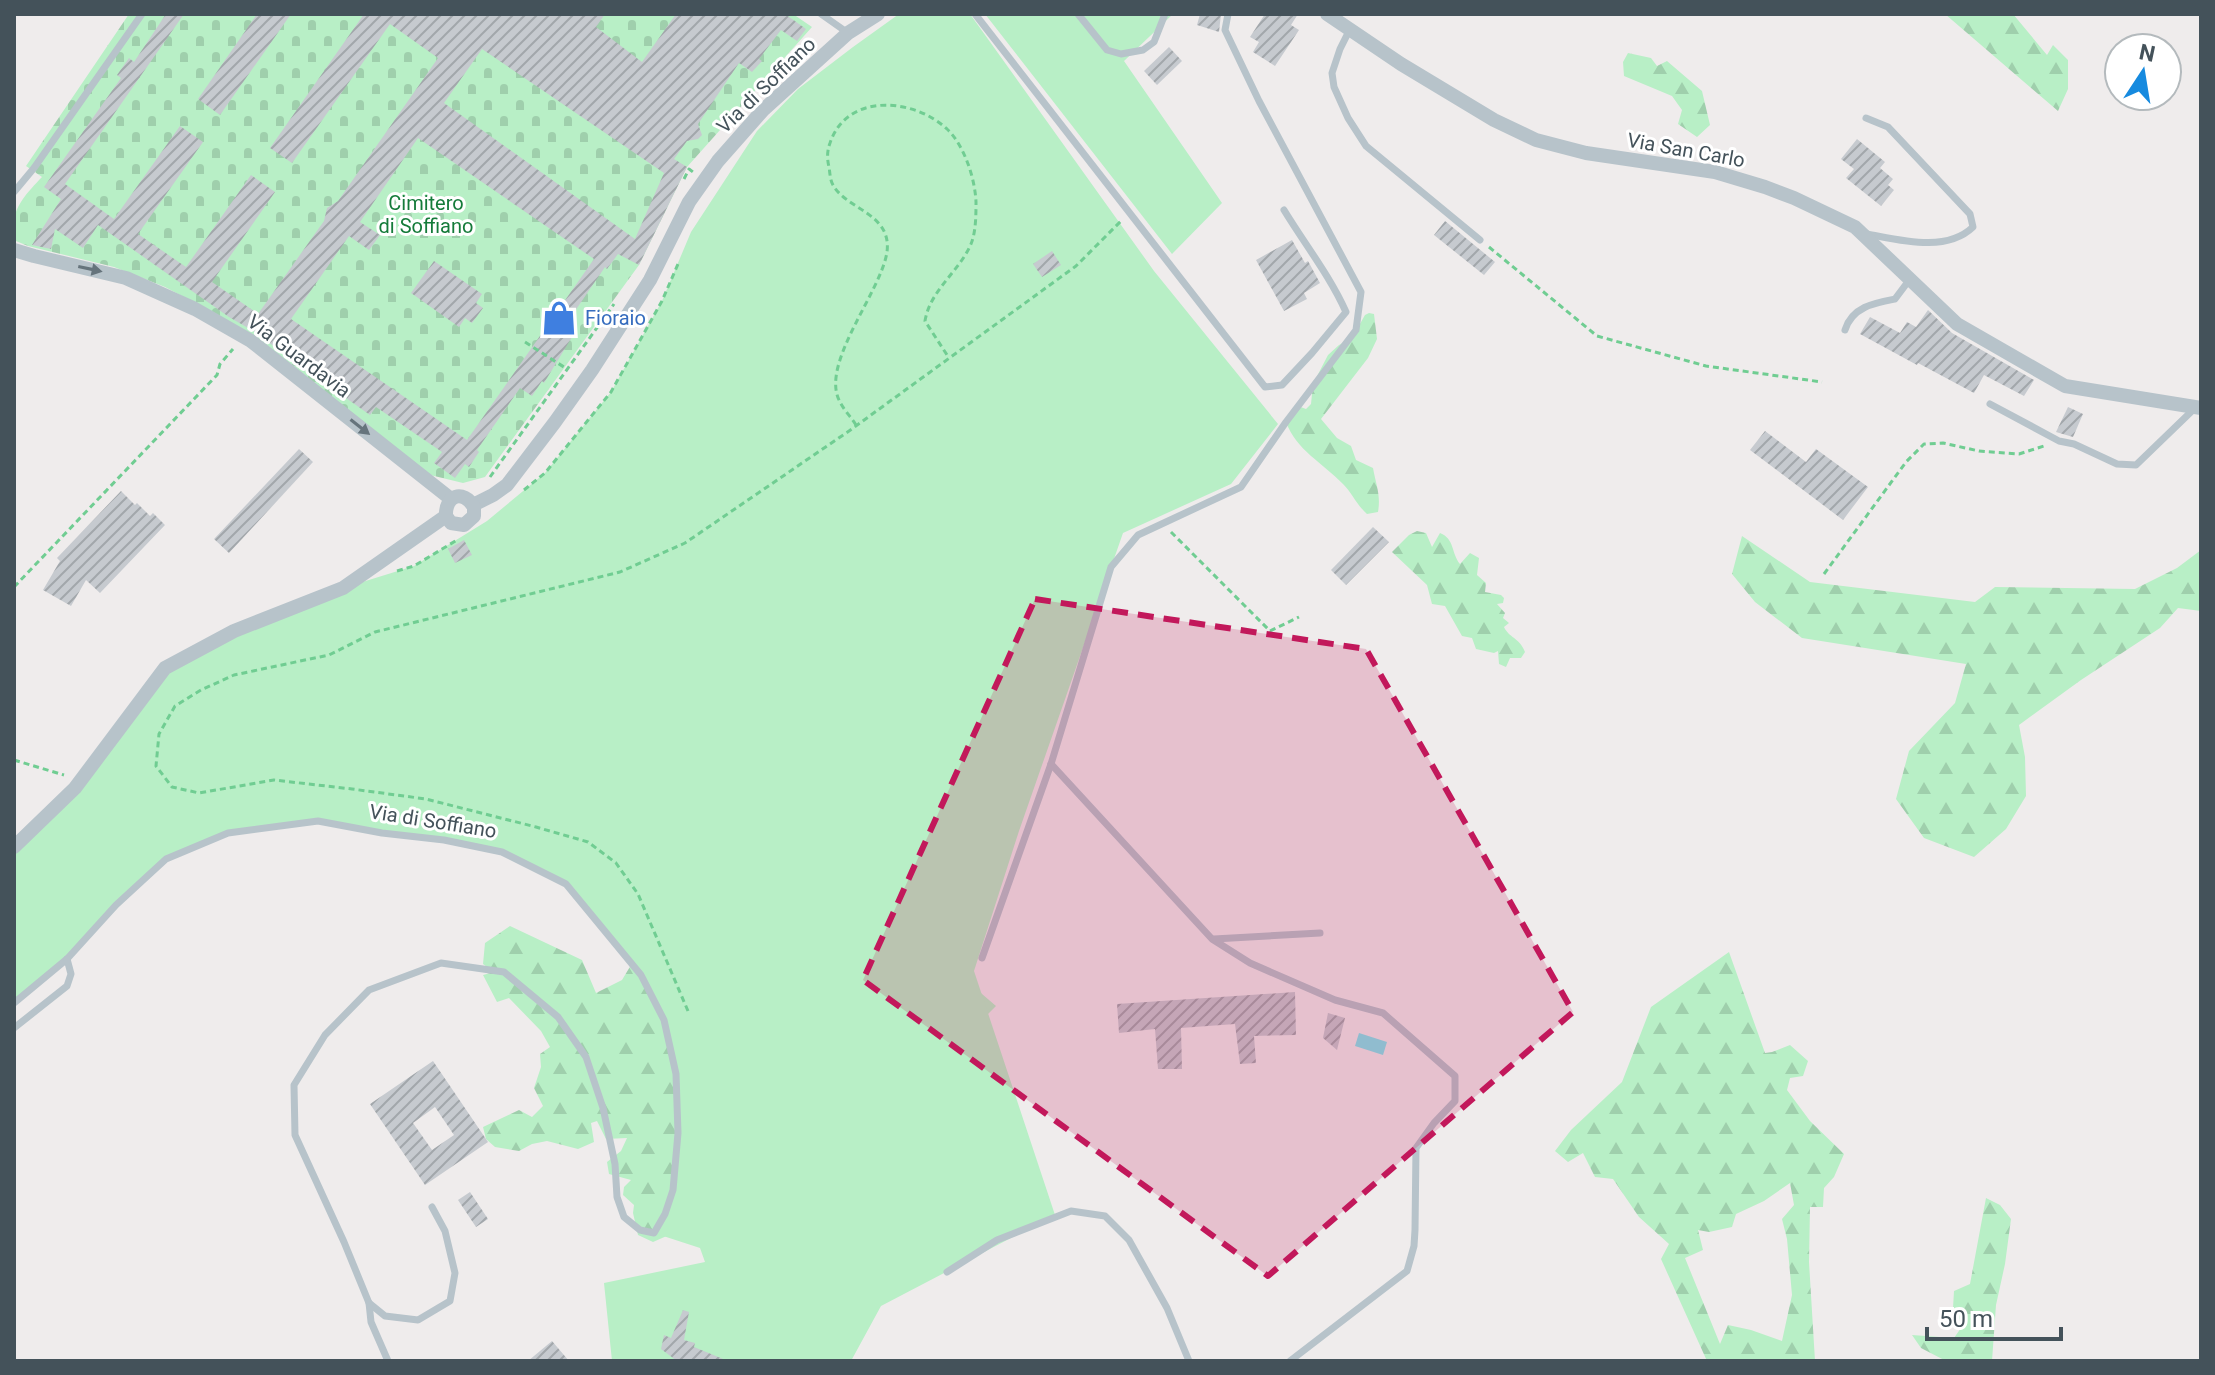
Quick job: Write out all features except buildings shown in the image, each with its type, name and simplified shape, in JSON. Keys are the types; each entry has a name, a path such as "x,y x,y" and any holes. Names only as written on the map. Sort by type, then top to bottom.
{"street":[{"name":"Via di Soffiano","path":"14,847 81,780 165,668 234,631 343,588 446,516 451,523 464,525 474,516 473,505 507,485 592,370 650,280 689,202 718,161 763,110 848,33 878,14"},
{"name":"Via San Carlo","path":"1327,14 1401,64 1494,120 1536,140 1586,153 1715,172 1794,198 1855,227 1957,324 2065,386 2198,408"},
{"name":"Via Guardavia","path":"14,250 126,278 195,309 244,337 451,499"},
{"path":"446,516 446,507 451,499 460,496 473,505"}],"lane":[{"path":"14,192 142,14"},
{"path":"821,14 848,33"},
{"path":"975,14 1265,387 1282,385 1346,312 1334,287 1284,210"},
{"path":"1078,14 1107,50 1121,54 1143,50 1154,42 1165,14"},
{"path":"982,958 1051,764 1111,567 1138,535 1241,487 1356,330 1361,292 1259,101 1225,30 1228,14"},
{"path":"1350,29 1332,73 1334,87 1348,118 1366,146 1480,240"},
{"path":"1861,233 1903,240 1946,241 1964,235 1973,227 1970,214 1888,127 1866,118"},
{"path":"1845,330 1848,320 1856,311 1895,299 1910,279"},
{"path":"1990,404 2059,441 2074,444 2117,464 2136,465 2198,408"},
{"path":"1051,764 1212,939 1250,963 1335,1000 1383,1013 1455,1076 1455,1101 1416,1148 1414,1246 1407,1271 1290,1361"},
{"name":"Via di Soffiano","path":"14,1003 67,959 116,905 166,859 228,833 318,821 444,840 502,852 566,884 641,975 664,1020 676,1074 678,1133 673,1190 665,1214 654,1233 640,1230 624,1217 617,1197 615,1164 603,1108 586,1057 558,1017 504,972 441,963 369,990 325,1035 294,1085 295,1135 369,1303"},
{"path":"1212,939 1320,933"},
{"path":"14,1028 67,986 71,974 67,959"},
{"path":"369,1303 385,1316 418,1320 450,1301 455,1273 445,1231 432,1207"},
{"path":"947,1272 997,1240 1071,1211 1105,1216 1129,1240 1167,1308 1189,1361"},
{"path":"369,1303 371,1322 388,1361"}],"path":[{"path":"856,425 837,398 836,381 844,349 882,267 887,252 886,237 865,210 845,199 832,184 827,160 829,145 836,131 853,114 871,106 888,104 909,108 933,118 957,142 972,178 976,199 972,242 932,297 925,321 949,358"},
{"path":"682,183 689,169 704,180"},
{"path":"688,1011 638,894 616,863 588,842 426,799 352,789 274,780 199,793 172,787 156,766 159,734 175,706 234,675 329,655 375,632 620,572 685,543 856,425 1076,266 1130,213"},
{"path":"1480,240 1597,336 1706,366 1822,382"},
{"path":"485,483 617,300"},
{"path":"14,587 217,375 220,364 244,337"},
{"path":"525,342 567,369"},
{"path":"1824,574 1906,462 1924,444 1943,443 1979,451 2019,454 2059,441"},
{"path":"1163,523 1270,631 1299,617"},
{"path":"14,760 81,780"}],"highlighted area":[{"path":"1035,599 1366,649 1573,1012 1268,1276 863,980"}],"green space":[{"name":"Cimitero di Soffiano","path":"129,14 793,14 812,27 687,167 639,265 485,477 463,483 426,474 216,314 165,287 114,267 16,241 16,213 23,198 42,177 26,166"},
{"path":"899,14 970,14 1154,271 1278,424 1231,484 1123,533 1019,831 974,971 1055,1215 881,1306 851,1361 612,1361 604,1283 705,1262 700,1248 654,1233 673,1190 678,1133 676,1074 664,1020 641,975 566,884 502,852 318,821 228,833 166,859 67,959 14,1003 14,847 75,788 165,668 343,588 414,566 487,521 545,473 611,392 662,301 691,232 757,131 798,89"},
{"path":"985,14 1173,14 1124,61 1222,203 1172,254"},
{"path":"1945,14 2013,14 2047,55 2053,45 2068,60 2068,89 2058,111"},
{"path":"1628,53 1651,58 1657,66 1667,61 1702,91 1710,125 1697,137 1678,124 1682,110 1672,96 1624,76 1623,62"},
{"path":"1369,313 1374,314 1377,339 1368,358 1321,419 1337,438 1351,446 1356,460 1373,468 1379,495 1378,512 1367,514 1343,484 1296,441 1286,422 1298,406 1306,409 1311,404 1313,384 1328,355 1352,338"},
{"path":"1417,531 1426,533 1432,547 1440,533 1445,536 1460,564 1470,553 1479,558 1477,575 1486,583 1485,592 1504,598 1503,603 1497,604 1505,613 1503,618 1509,623 1504,627 1506,631 1525,652 1521,658 1510,658 1506,667 1499,664 1498,651 1476,649 1472,638 1462,636 1445,606 1432,604 1427,585 1392,552"},
{"path":"1742,536 1810,582 1975,602 1995,587 2135,589 2177,568 2201,550 2201,611 2178,608 2160,628 2019,725 2025,757 2026,796 2006,829 1974,857 1924,838 1896,799 1909,751 1955,703 1966,664 1802,638 1755,602 1732,574"},
{"path":"510,926 582,960 596,993 622,980 643,945 953,969 996,1006 980,1022 669,1235 653,1242 638,1235 634,1205 623,1195 624,1187 631,1180 609,1174 607,1162 621,1151 627,1138 606,1139 597,1121 591,1123 594,1142 578,1149 547,1141 519,1151 495,1147 486,1139 483,1127 519,1110 532,1117 543,1106 534,1088 541,1067 540,1054 550,1047 541,1031 509,998 497,1002 483,975 494,972 483,964 485,943"},
{"path":"1729,952 1765,1053 1790,1045 1808,1061 1803,1076 1790,1078 1787,1090 1810,1121 1844,1154 1834,1177 1824,1188 1823,1207 1810,1207 1809,1262 1815,1361 1707,1361 1661,1259 1669,1244 1639,1217 1613,1179 1595,1177 1583,1153 1568,1162 1555,1151 1571,1130 1622,1082 1651,1007","holes":["1790,1183 1794,1205 1782,1219 1792,1295 1782,1341 1728,1325 1720,1344 1685,1258 1703,1250 1698,1230 1709,1232 1732,1227 1736,1214 1764,1201"]},
{"path":"1986,1198 2000,1205 2011,1219 1996,1305 1992,1361 1946,1361 1921,1348 1912,1335 1954,1338 1963,1325 1953,1308 1954,1291 1970,1284"}],"water":[{"path":"1359,1033 1387,1042 1383,1055 1355,1046"}],"place":[{"name":"Fioraio","path":"559,318"}]}
